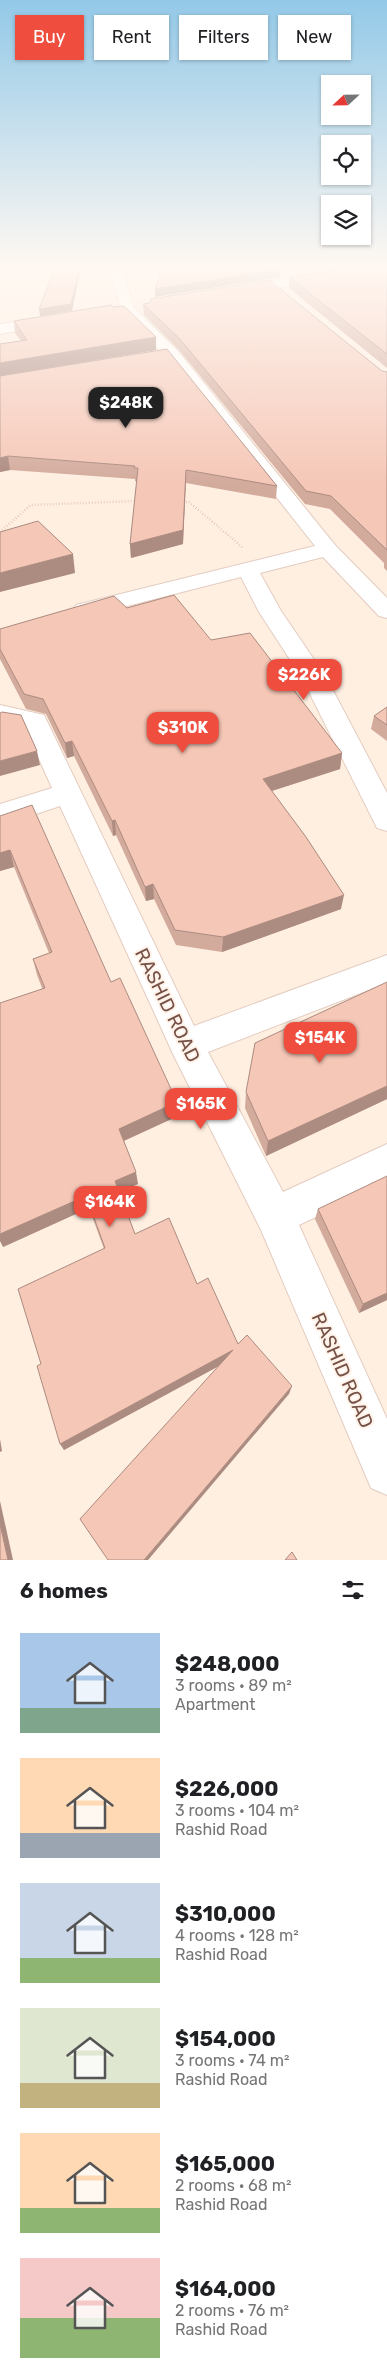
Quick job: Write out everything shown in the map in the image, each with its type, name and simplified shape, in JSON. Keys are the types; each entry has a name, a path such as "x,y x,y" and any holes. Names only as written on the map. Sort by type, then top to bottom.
{"street":[{"path":"154,338 172,354 328,549 387,611"},
{"path":"153,358 172,354"},
{"path":"66,614 328,549"},
{"path":"255,567 270,612 314,677 387,820"},
{"name":"RASHID ROAD","path":"0,714 2,716 35,721 186,1045 275,1216 383,1449"},
{"path":"0,815 68,793"},
{"path":"186,1045 387,969"},
{"path":"275,1216 387,1163"}],"path":[{"path":"0,532 31,505 142,502"},
{"path":"180,502 189,502 255,567"}],"building":[{"path":"25,338 151,338 0,363 0,344 27,340"},
{"path":"179,338 341,338 382,371 387,372 387,550 331,496 306,491"},
{"path":"366,338 387,338 387,354"},
{"path":"167,349 277,486 186,470 183,530 130,544 138,468 134,468 135,466 8,456 0,458 0,376"},
{"path":"38,521 73,554 0,573 0,532"},
{"path":"174,595 211,640 250,633 342,753 263,779 306,837 344,895 223,937 175,930 153,884 145,887 115,820 112,821 72,741 65,743 43,699 24,694 0,649 0,629 114,596 127,608"},
{"path":"387,707 387,725 374,716"},
{"path":"0,713 21,715 37,751 0,761"},
{"path":"32,805 111,982 120,978 177,1102 119,1129 136,1172 115,1181 135,1234 169,1218 197,1284 208,1278 238,1344 247,1335 292,1386 144,1560 108,1560 80,1519 233,1350 60,1444 37,1366 41,1364 18,1289 105,1248 86,1196 0,1234 0,1003 45,988 33,959 52,952 10,850 0,853 0,816"},
{"path":"387,982 387,1086 268,1141 246,1092 255,1043"},
{"path":"387,1176 387,1293 363,1304 318,1209"},
{"path":"0,1524 8,1560 0,1560"},
{"path":"292,1552 297,1560 285,1560"}]}
